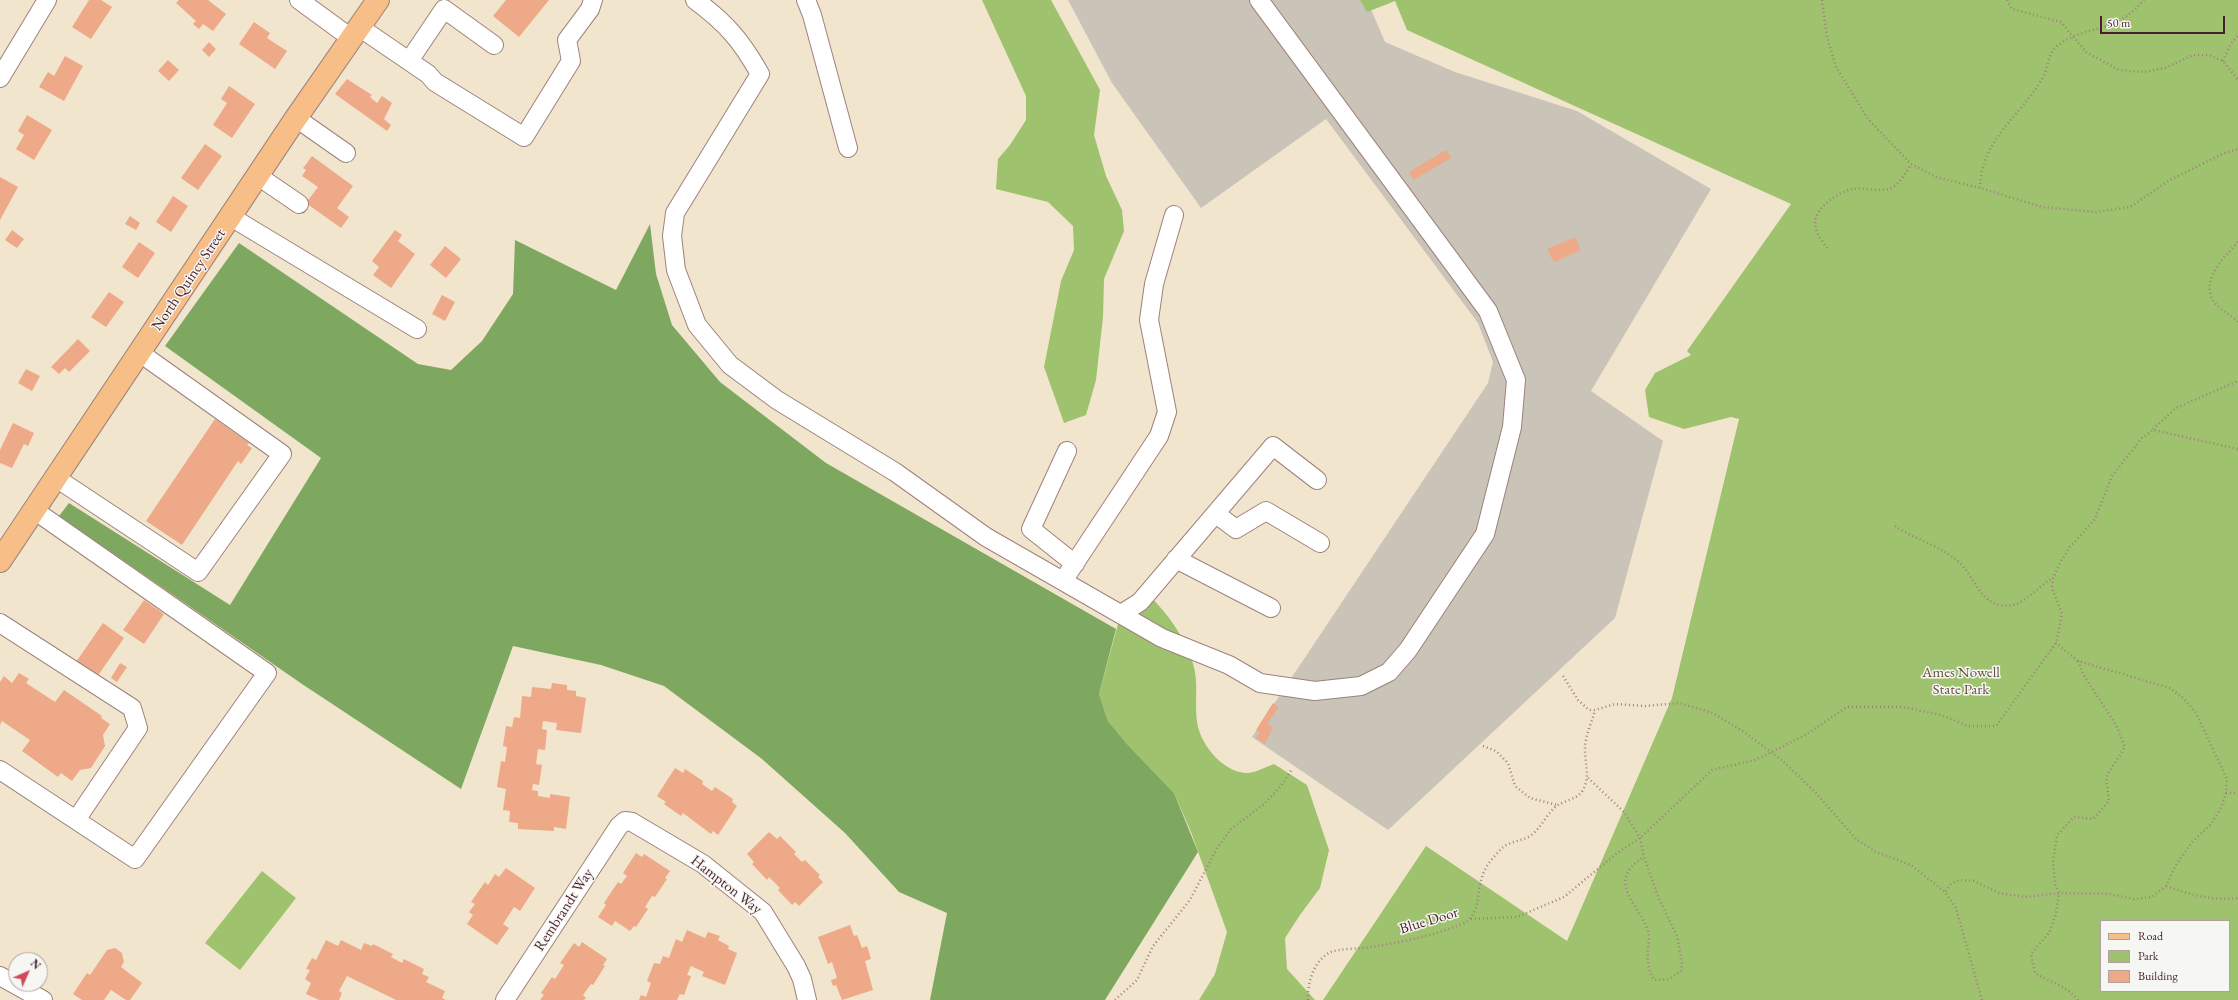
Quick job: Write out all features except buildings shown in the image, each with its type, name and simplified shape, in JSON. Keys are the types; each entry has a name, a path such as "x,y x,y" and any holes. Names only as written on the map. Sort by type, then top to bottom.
{"main road":[{"name":"North Quincy Street","path":"0,561 296,118 378,0"}],"street":[{"path":"0,78 47,0"},
{"path":"299,0 409,61 428,74 435,82 524,137 571,61 567,40 590,9 593,0"},
{"path":"695,0 722,20 745,46 760,74 676,213 672,236 676,270 697,325 730,365 777,400 895,472 986,536 1162,638 1229,665 1260,683 1315,691 1361,686 1388,672 1408,650 1485,534 1512,427 1516,380 1488,311 1260,0"},
{"path":"806,0 812,15 848,148"},
{"path":"409,61 444,9 494,45"},
{"path":"296,118 346,154"},
{"path":"258,176 299,204"},
{"path":"1064,581 1159,436 1167,412 1149,320 1154,284 1174,215"},
{"path":"231,217 417,328"},
{"path":"56,478 198,572 282,454 140,353"},
{"path":"1121,614 1140,602 1273,446 1317,480"},
{"path":"1068,451 1031,529 1075,564"},
{"path":"0,770 135,859 267,673 34,510"},
{"path":"1216,514 1236,529 1266,511 1320,543"},
{"path":"1176,559 1271,608"},
{"path":"1,625 132,708 138,728 76,820"},
{"name":"Rembrandt Way","path":"505,1000 619,826 625,821"},
{"name":"Hampton Way","path":"625,821 632,822 703,864 763,912 796,966 802,979 807,1000"},
{"path":"0,976 43,1000"}],"path":[{"path":"1822,0 1827,37 1836,67 1868,119 1911,164 1936,177 1980,188 2042,207 2096,212 2130,207 2170,180 2222,154 2238,149"},
{"path":"2008,0 2012,9 2061,22 2086,52 2119,70 2144,72 2165,68 2193,55 2209,55 2222,61 2238,80"},
{"path":"1980,188 1981,171 1995,138 2017,115 2044,76 2054,49 2072,37 2114,24 2135,10 2144,0"},
{"path":"2222,61 2230,45 2238,36"},
{"path":"1827,248 1819,236 1815,223 1819,213 1831,199 1840,193 1852,189 1889,189 1904,177 1911,164"},
{"path":"2238,242 2212,276 2210,289 2213,300 2238,322"},
{"path":"1471,919 1517,917 1564,897 1616,854 1640,838 1712,770 1755,760 1807,734 1847,707 1903,708 1941,715 1968,726 1996,726 2056,643 2062,614 2052,588 2053,578 2070,547 2095,519 2112,476 2142,438 2153,430 2176,408 2238,381"},
{"path":"2153,430 2238,449"},
{"path":"1895,526 1914,538 1945,552 1960,563 1982,595 1992,604 2003,606 2013,605 2053,578"},
{"path":"1945,892 1951,884 1959,880 1974,881 1999,893 2026,897 2059,893 2110,894 2134,899 2152,897 2166,886 2176,865 2192,842 2211,824 2221,808 2226,793 2227,779 2196,713 2170,688 2078,661 2056,643"},
{"path":"2078,661 2083,674 2116,725 2125,747 2106,777 2109,801 2093,819 2074,817 2057,835 2053,862 2055,884 2059,893 2056,914 2049,934 2031,954 2035,973 2048,982 2064,987 2078,1000"},
{"path":"1563,676 1578,700 1589,710 1615,704 1645,706 1678,703 1713,713 1744,732 1772,752 1816,793 1856,839 1876,852 1911,866 1945,892 1956,908 1982,1000"},
{"path":"1594,710 1585,745 1588,778 1624,812 1640,838 1644,857 1659,899 1677,936 1682,962 1681,971 1669,980 1654,980 1648,969 1649,936 1626,892 1626,875 1633,863 1644,857"},
{"path":"1483,746 1496,751 1508,763 1515,786 1530,798 1557,805"},
{"path":"1115,1000 1137,980 1153,946 1190,900 1217,848 1232,829 1264,804 1281,786 1292,769"},
{"name":"Blue Door","path":"1308,1000 1310,980 1314,968 1321,958 1330,952 1371,947 1414,938 1463,924 1471,919 1475,910 1482,877 1491,860 1504,846 1530,836 1545,821 1557,805 1570,800 1583,791 1588,778"},
{"path":"2226,793 2238,793"},
{"path":"2166,886 2197,897 2221,900 2238,898"}],"shaded area":[{"path":"1068,0 1367,0 1385,42 1455,72 1577,111 1711,189 1591,391 1663,441 1615,618 1388,830 1252,737 1488,383 1493,362 1478,323 1326,119 1201,208 1112,83"}],"green space":[{"path":"982,0 1051,0 1100,90 1094,135 1106,176 1122,210 1124,231 1104,279 1103,317 1096,380 1086,415 1064,423 1044,367 1061,281 1074,250 1073,226 1048,202 996,189 998,159 1010,145 1026,120 1026,96"},
{"name":"Ames Nowell State Park","path":"1360,0 2238,0 2238,1000 1323,1000 1426,846 1567,941 1672,698 1739,419 1731,417 1684,429 1649,417 1645,390 1655,373 1691,355 1687,351 1791,204 1407,30 1395,1 1367,12"},
{"path":"650,224 656,274 672,325 720,382 826,463 1116,629 1099,694 1108,721 1128,745 1174,793 1198,852 1105,1000 930,1000 947,913 899,892 845,833 762,759 664,686 601,665 513,646 461,789 302,684 59,516 69,503 230,605 321,458 165,346 239,243 418,364 451,370 482,341 513,294 515,240 616,290"},
{"path":"1148,594 1170,620 1188,650 1195,672 1196,713 1198,727 1209,750 1222,763 1237,771 1245,773 1252,772 1274,764 1307,785 1329,850 1320,888 1285,938 1287,969 1315,1000 1199,1000 1215,974 1227,932 1191,832 1174,793 1128,745 1108,721 1099,694 1124,602"},
{"path":"262,871 296,898 240,970 205,943"}]}
